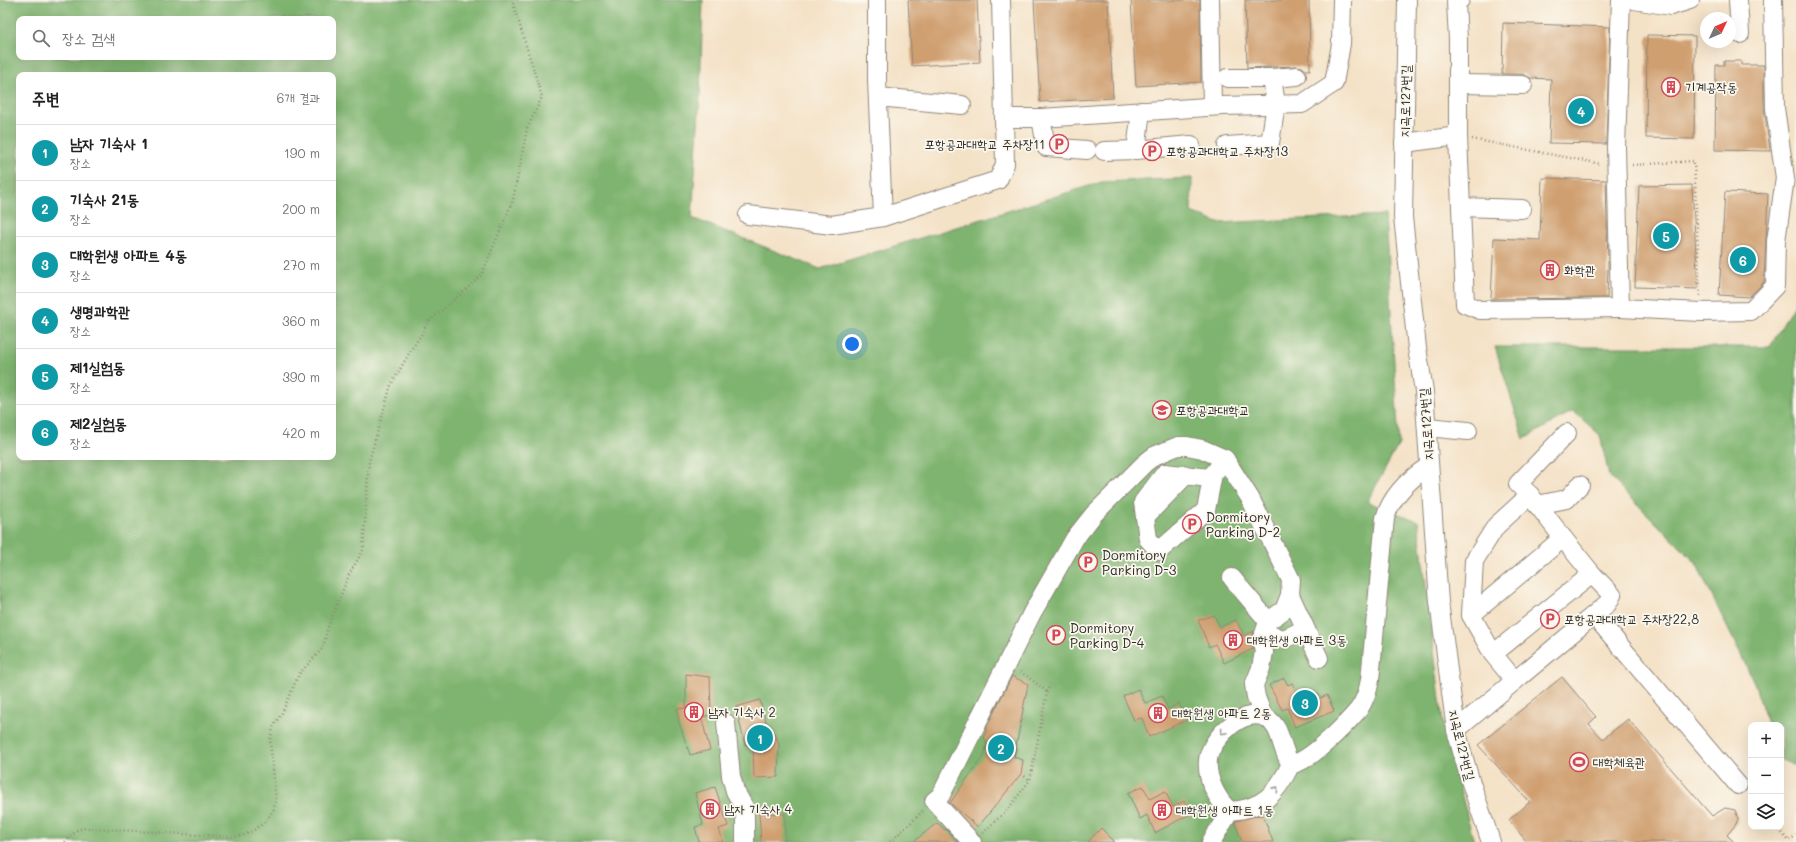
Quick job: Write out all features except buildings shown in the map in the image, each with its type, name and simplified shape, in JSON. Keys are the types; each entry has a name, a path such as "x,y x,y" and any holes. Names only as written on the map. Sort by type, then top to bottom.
{"street":[{"path":"877,0 878,97 883,217"},
{"path":"748,215 832,225 883,217 998,180 1005,164 1001,0"},
{"path":"1210,0 1212,106"},
{"path":"1004,118 1041,118 1212,106 1302,104 1334,83 1342,44 1342,0"},
{"name":"지곡로127번길","path":"1407,0 1403,217 1417,348 1424,391 1439,602 1456,730 1470,780 1491,842"},
{"path":"1460,0 1456,2 1458,136 1465,304 1480,310 1620,308 1701,312 1751,311 1775,286 1776,241 1789,191 1785,178 1775,108 1775,40 1773,0"},
{"path":"1620,308 1617,166 1621,0"},
{"path":"1634,0 1671,6 1690,0"},
{"path":"1738,0 1740,34"},
{"path":"1227,78 1272,78 1297,76"},
{"path":"1227,146 1270,143 1276,104 1272,78"},
{"path":"1458,84 1523,85"},
{"path":"878,97 962,105"},
{"path":"1136,150 1141,111"},
{"path":"1041,118 1046,147 1096,150 1136,150 1191,145"},
{"path":"1404,143 1458,136"},
{"path":"1461,207 1522,210"},
{"path":"1427,427 1468,431"},
{"path":"1456,730 1608,603 1612,595 1592,574 1533,500 1518,484 1567,433"},
{"path":"976,839 934,801 941,795 1032,613 1075,538 1094,514 1145,463 1154,456 1178,446 1188,446 1202,449 1225,459 1250,498 1291,580 1290,595 1284,610 1266,628 1262,641 1264,652 1261,668 1254,685 1256,698 1263,716"},
{"path":"1212,474 1206,510 1160,551 1148,539 1143,502 1165,473 1210,478 1212,474 1225,459"},
{"path":"1291,764 1296,764 1306,759 1318,749 1353,716 1368,693 1387,510 1400,490 1412,477 1429,466"},
{"path":"1515,681 1493,654 1471,615 1474,561 1496,526 1533,500 1567,499 1580,485"},
{"path":"1471,615 1562,538"},
{"path":"1493,654 1592,574"},
{"path":"1232,578 1266,628 1284,639 1305,629"},
{"path":"1290,595 1319,658"},
{"path":"1594,615 1738,785"},
{"path":"1230,811 1219,799 1210,779 1208,759 1210,751 1221,734 1234,722 1249,716 1263,716 1268,719 1275,727 1283,744 1286,758 1291,764"},
{"path":"726,724 731,776 735,791 744,807 745,842"},
{"path":"1230,811 1245,810 1259,804 1271,795 1281,784 1291,764"},
{"path":"1216,840 1230,811"}],"path":[{"path":"65,842 77,830 85,828 235,837 254,830 271,815 276,800 270,740 274,726 282,713 299,674 323,648 328,627 338,601 349,575 363,550 369,461 391,385 427,323 475,282 482,274 513,200 526,129 542,97 512,0"},
{"path":"1458,136 1617,166 1694,161 1701,312"},
{"path":"1005,666 1027,676 1047,692"},
{"path":"976,839 1008,810 1030,780 1047,692 1050,685"},
{"path":"1020,774 1030,780"},
{"path":"890,842 934,801"},
{"path":"1779,830 1789,841 1796,835"}],"green space":[{"path":"0,0 703,0 700,95 692,218 820,269 1102,182 1192,178 1191,212 1218,223 1385,215 1399,444 1367,502 1418,521 1443,723 1474,842 0,842"},
{"path":"1796,301 1796,765 1784,761 1784,722 1767,722 1753,680 1696,563 1609,476 1600,435 1573,411 1524,439 1495,347 1770,347"}],"place":[{"name":"기계공작동","path":"1671,87"},
{"name":"생명과학관","path":"1581,111"},
{"name":"포항공과대학교 주차장11","path":"1059,144"},
{"name":"포항공과대학교 주차장13","path":"1152,151"},
{"name":"제1실험동","path":"1666,236"},
{"name":"제2실험동","path":"1743,260"},
{"name":"화학관","path":"1550,270"},
{"name":"포항공과대학교","path":"1162,410"},
{"name":"Dormitory Parking D-2","path":"1192,524"},
{"name":"Dormitory Parking D-3","path":"1088,562"},
{"name":"포항공과대학교 주차장22,8","path":"1550,619"},
{"name":"Dormitory Parking D-4","path":"1056,635"},
{"name":"대학원생 아파트 3동","path":"1233,640"},
{"name":"대학원생 아파트 4동","path":"1305,703"},
{"name":"남자 기숙사 2","path":"694,712"},
{"name":"대학원생 아파트 2동","path":"1158,713"},
{"name":"남자 기숙사 1","path":"760,738"},
{"name":"기숙사 21동","path":"1001,748"},
{"name":"대학체육관","path":"1579,762"},
{"name":"남자 기숙사 4","path":"710,809"},
{"name":"대학원생 아파트 1동","path":"1162,810"}]}
